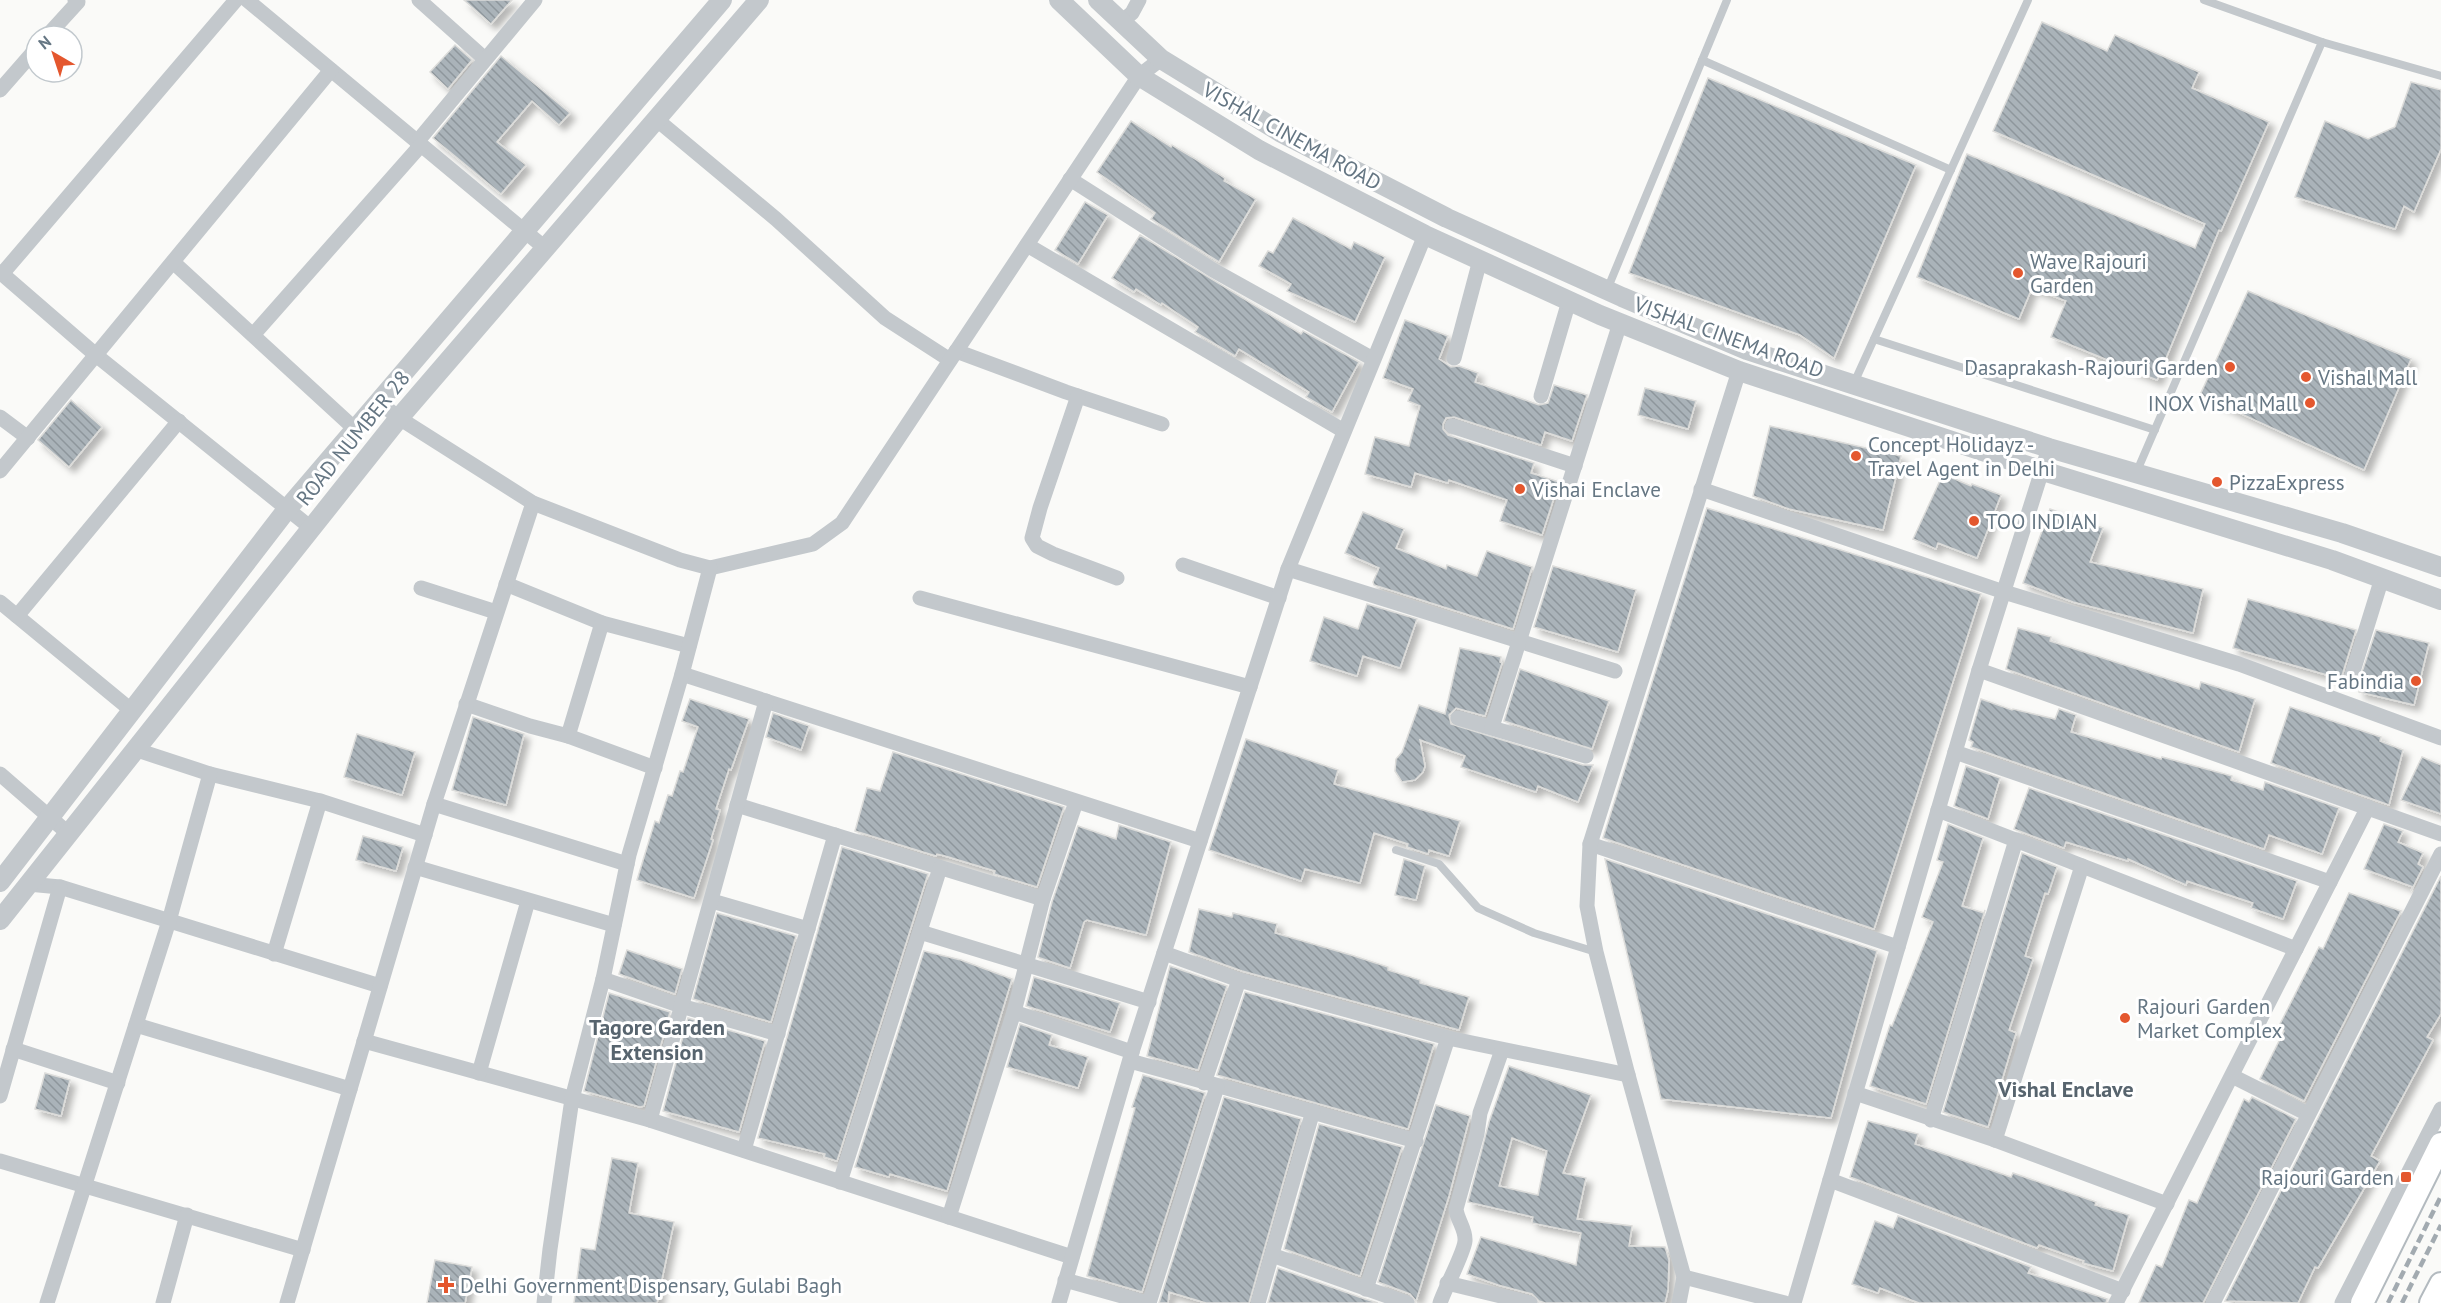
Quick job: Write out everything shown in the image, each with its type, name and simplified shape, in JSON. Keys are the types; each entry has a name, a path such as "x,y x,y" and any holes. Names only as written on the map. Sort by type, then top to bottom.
{"main road":[{"path":"2362,1303 2441,1144"},
{"path":"2431,1303 2441,1284"}],"street":[{"path":"58,24 78,2 75,0"},
{"path":"312,528 97,356 1,273 245,0 545,248"},
{"path":"419,0 485,59"},
{"path":"253,335 419,143 485,59 536,0"},
{"name":"ROAD NUMBER 28","path":"0,882 288,508 722,0"},
{"name":"ROAD NUMBER 28","path":"0,920 399,418 759,0"},
{"name":"VISHAL CINEMA ROAD","path":"1059,0 1139,76 1259,150 1425,235 1600,315 1739,371 2043,471 2332,560 2441,600"},
{"name":"VISHAL CINEMA ROAD","path":"1098,0 1161,59 1281,132 1447,218 1747,350 2049,448 2342,533 2441,567"},
{"path":"1121,22 1132,13 1139,0"},
{"path":"379,402 399,418 533,503 680,560 710,568 813,544 842,523 1139,76 1161,59"},
{"path":"0,90 24,63"},
{"path":"0,471 331,70"},
{"path":"656,119 776,219 885,318 953,355 1162,424"},
{"path":"1070,179 1213,270 1374,359"},
{"path":"1059,1303 1131,1057 1288,569 1425,235"},
{"path":"1027,245 1344,431"},
{"path":"1454,358 1480,260"},
{"path":"173,262 355,429"},
{"path":"1600,315 1607,290"},
{"path":"1541,396 1569,301"},
{"path":"1492,727 1620,323"},
{"path":"1679,1303 1684,1277 1628,1075 1596,952 1587,906 1590,844 1747,350"},
{"path":"1078,396 1032,538 1037,546 1053,554 1117,578"},
{"path":"0,417 28,438"},
{"path":"17,616 179,421"},
{"path":"1452,426 1575,466"},
{"path":"1794,1303 1979,670 2049,448"},
{"path":"1701,489 2004,592 2239,664 2441,738"},
{"path":"287,1303 424,835 533,503"},
{"path":"2332,560 2342,533"},
{"path":"1183,565 1279,598"},
{"path":"544,1303 572,1099 603,979 627,864 710,568"},
{"path":"1288,569 1615,671"},
{"path":"2351,678 2382,578"},
{"path":"506,584 602,622 689,646"},
{"path":"420,588 496,612"},
{"path":"920,598 1250,687"},
{"path":"0,602 131,710"},
{"path":"568,736 602,622"},
{"path":"1979,670 2441,834"},
{"path":"682,674 1200,841"},
{"path":"650,1120 766,701"},
{"path":"466,704 530,726 568,736 655,768"},
{"path":"1458,718 1586,756"},
{"path":"134,749 210,774 320,801 424,835"},
{"path":"1955,752 2330,882"},
{"path":"0,774 69,834"},
{"path":"47,1303 169,921 210,774"},
{"path":"274,954 320,801"},
{"path":"949,1217 1014,1012 1043,899 1076,802"},
{"path":"434,804 627,864"},
{"path":"737,806 1043,899"},
{"path":"1830,1180 2120,1297 2368,807"},
{"path":"1938,810 2296,949"},
{"path":"744,1150 835,836"},
{"path":"1931,1120 2016,840"},
{"path":"1590,844 1898,947"},
{"path":"2213,1303 2441,854"},
{"path":"1995,1140 2082,866"},
{"path":"415,867 614,925"},
{"path":"840,1182 940,867"},
{"path":"28,884 60,887 380,986"},
{"path":"0,1096 60,887"},
{"path":"479,1073 528,901"},
{"path":"712,901 808,929"},
{"path":"920,932 1149,1002"},
{"path":"1164,953 1239,980 1448,1038 1628,1075"},
{"path":"603,979 681,1006 778,1034"},
{"path":"1065,1280 1148,1303 1239,980"},
{"path":"1014,1012 1210,1085 1313,1111 1416,1141"},
{"path":"136,1025 350,1089"},
{"path":"1366,1289 1448,1038"},
{"path":"364,1041 650,1120 1072,1257"},
{"path":"13,1049 118,1083"},
{"path":"1440,1303 1465,1242 1464,1228 1455,1209 1478,1134 1480,1113 1502,1050"},
{"path":"2232,1076 2308,1114"},
{"path":"1855,1093 1995,1140 2167,1204"},
{"path":"2342,1303 2441,1108"},
{"path":"1258,1303 1313,1111"},
{"path":"0,1161 303,1250"},
{"path":"163,1303 187,1215"},
{"path":"1272,1255 1407,1303"},
{"path":"1684,1277 1785,1303"},
{"path":"1447,1283 1530,1303"}],"lane":[{"path":"1607,290 1727,0"},
{"path":"1854,384 2028,0"},
{"path":"2204,0 2322,42 2441,76"},
{"path":"2136,474 2322,42"},
{"path":"1702,60 1951,170"},
{"path":"1874,339 2155,430"},
{"path":"1396,850 1439,864 1478,908 1534,933 1596,952"}],"building":[{"path":"464,0 512,0 491,24"},
{"path":"2042,22 2107,51 2115,35 2199,72 2192,88 2269,122 2221,231 2219,230 2157,380 2051,337 2066,301 2032,288 2019,319 1917,277 1967,154 2195,248 2205,224 1993,131"},
{"path":"455,45 472,60 448,89 430,72"},
{"path":"501,56 570,113 559,125 532,101 497,142 526,165 501,194 433,138"},
{"path":"1708,78 1916,165 1834,358 1800,335 1629,273"},
{"path":"2411,82 2441,90 2441,149 2414,212 2404,206 2395,229 2295,197 2325,121 2368,139 2395,127"},
{"path":"1131,121 1171,147 1172,145 1197,160 1225,178 1224,181 1256,199 1219,262 1151,219 1155,213 1097,172"},
{"path":"1085,202 1108,215 1078,264 1055,250"},
{"path":"1293,218 1351,249 1354,242 1385,257 1355,322 1287,291 1291,284 1259,266 1268,251 1273,253"},
{"path":"1140,235 1301,334 1303,331 1359,362 1332,412 1306,397 1309,392 1239,349 1235,356 1195,332 1198,327 1162,303 1161,305 1136,289 1134,292 1112,278"},
{"name":"Vishal Mall","path":"2248,291 2411,359 2364,470 2200,395"},
{"path":"1405,320 1448,336 1439,359 1451,367 1459,366 1478,373 1475,382 1539,405 1548,403 1554,385 1587,395 1572,441 1545,432 1541,445 1454,417 1446,418 1443,424 1443,429 1448,435 1534,463 1531,473 1559,482 1542,535 1500,521 1507,500 1449,480 1448,483 1415,473 1411,487 1365,474 1375,437 1409,446 1420,406 1408,401 1413,389 1383,378"},
{"path":"1645,388 1696,401 1688,429 1638,415"},
{"path":"71,400 102,427 69,467 38,440"},
{"path":"1770,426 1901,456 1883,530 1789,509 1753,496"},
{"path":"1943,474 2001,495 1977,558 1938,543 1936,549 1913,539"},
{"path":"1707,508 1981,594 1874,929 1603,838"},
{"path":"2050,509 2103,528 2090,562 2203,589 2193,633 2073,602 2023,583"},
{"path":"1363,512 1404,529 1396,548 1446,569 1447,565 1477,576 1487,551 1532,567 1513,629 1374,585 1373,582 1379,568 1345,553"},
{"path":"1553,566 1636,590 1618,652 1534,627"},
{"path":"2248,599 2356,630 2341,679 2233,648"},
{"path":"1367,604 1417,619 1400,668 1363,656 1357,676 1310,661 1324,617 1358,629"},
{"path":"2018,628 2051,637 2050,641 2199,689 2201,682 2255,699 2239,752 2006,669"},
{"path":"2376,630 2429,643 2414,705 2359,692 2361,685 2358,684"},
{"path":"1460,648 1501,657 1500,662 1502,663 1485,716 1456,708 1449,715 1451,724 1583,765 1593,765 1578,802 1538,786 1536,792 1461,767 1465,756 1420,740 1425,766 1423,772 1415,780 1402,782 1395,771 1396,759 1402,752 1419,705 1445,714"},
{"path":"1520,669 1609,701 1592,749 1504,721"},
{"path":"690,699 749,719 716,809 720,810 711,839 713,840 694,898 637,880 655,821 659,823 668,795 672,796 680,771 683,772 698,727 682,721"},
{"path":"1981,699 2012,710 2055,719 2059,709 2076,715 2071,732 2161,759 2162,757 2232,776 2231,780 2263,790 2265,782 2339,808 2322,854 2269,835 2264,849 1971,747 1973,742 1969,740"},
{"path":"2290,707 2381,737 2380,741 2403,750 2389,805 2271,763"},
{"path":"773,713 809,726 801,750 766,737"},
{"path":"473,717 524,734 506,805 452,790"},
{"path":"357,734 415,752 402,795 344,777"},
{"path":"1246,739 1338,770 1334,784 1460,821 1449,856 1429,850 1428,854 1407,847 1408,844 1374,833 1360,883 1305,869 1301,881 1209,850"},
{"path":"893,752 1064,807 1037,887 994,874 995,871 855,831 867,788 880,791"},
{"path":"2422,757 2441,765 2441,814 2401,800"},
{"path":"1966,766 2000,778 1988,819 1954,806"},
{"path":"2029,788 2297,881 2283,919 2251,908 2253,903 2187,881 2186,885 2128,859 2128,861 2066,842 2064,848 2014,829"},
{"path":"1948,824 1983,838 1962,906 1984,913 1985,910 1926,1104 1870,1086 1890,1025 1892,1026 1933,922 1922,917 1943,862 1937,860"},
{"path":"2384,824 2403,831 2398,842 2423,853 2418,864 2423,867 2413,887 2364,869"},
{"path":"1119,825 1171,842 1146,935 1087,920 1084,922 1070,968 1038,957 1052,902 1078,826 1116,839"},
{"path":"363,836 403,847 396,871 356,860"},
{"path":"842,847 928,874 837,1161 824,1157 825,1154 758,1138"},
{"path":"2022,853 2057,867 2048,894 2045,893 2025,956 2033,959 2009,1030 2016,1033 1988,1127 1943,1112"},
{"path":"1404,859 1425,866 1416,900 1395,895"},
{"path":"1605,859 1877,951 1831,1118 1661,1099"},
{"path":"2441,876 2441,1014 2427,1037 2433,1040 2371,1156 2380,1161 2318,1268 2315,1267 2298,1303 2225,1301"},
{"path":"2349,893 2401,911 2304,1101 2260,1079 2284,1031 2278,1028 2319,947 2323,949"},
{"path":"1199,909 1232,917 1233,913 1277,924 1275,933 1388,967 1388,970 1420,980 1420,983 1469,997 1459,1030 1242,971 1189,952"},
{"path":"717,913 796,936 771,1022 693,999"},
{"path":"627,950 682,969 675,994 619,974"},
{"path":"924,951 961,960 1012,979 947,1191 890,1174 889,1177 855,1167"},
{"path":"1170,966 1227,986 1198,1070 1147,1056"},
{"path":"1034,977 1120,1003 1110,1032 1026,1006"},
{"path":"1245,992 1434,1044 1408,1129 1217,1075"},
{"path":"609,993 670,1012 644,1106 640,1107 584,1091"},
{"path":"688,1018 765,1041 739,1132 663,1111"},
{"path":"1020,1024 1052,1035 1049,1045 1088,1057 1078,1088 1007,1067"},
{"path":"1509,1066 1591,1095 1563,1173 1586,1178 1577,1219 1632,1226 1629,1246 1665,1247 1669,1260 1665,1303 1545,1303 1532,1294 1467,1274 1481,1237 1576,1265 1581,1233 1532,1223 1533,1217 1468,1202 1489,1122","holes":["1512,1138 1547,1151 1538,1195 1499,1186"]},
{"path":"45,1073 70,1080 61,1116 35,1109"},
{"path":"1143,1075 1205,1093 1142,1292 1087,1276 1135,1108 1132,1107"},
{"path":"1224,1097 1301,1119 1249,1303 1206,1303 1169,1292 1168,1303 1159,1303"},
{"path":"2252,1097 2296,1119 2203,1303 2139,1303 2156,1265 2162,1267 2189,1200 2197,1203 2244,1099 2249,1102"},
{"path":"1436,1105 1470,1116 1449,1196 1416,1301 1410,1294 1378,1282"},
{"path":"1868,1121 1918,1134 1915,1144 2011,1177 2013,1173 2096,1202 2095,1205 2129,1215 2113,1271 2083,1263 2084,1261 2039,1245 2037,1248 1850,1177"},
{"path":"1319,1124 1402,1147 1360,1276 1284,1249"},
{"path":"612,1158 638,1163 629,1213 674,1222 657,1303 574,1303 581,1248 595,1250"},
{"path":"1898,1216 2031,1267 2028,1273 2107,1299 2106,1303 1919,1303 1880,1288 1878,1293 1852,1284 1875,1221 1893,1228"},
{"path":"435,1260 472,1267 465,1303 427,1303"},
{"path":"1278,1268 1362,1298 1378,1303 1268,1303"}],"railway":[{"path":"2388,1303 2441,1196"},
{"path":"2402,1303 2441,1225"}],"place":[{"name":"Wave Rajouri Garden","path":"2018,273"},
{"name":"Dasaprakash-Rajouri Garden","path":"2230,367"},
{"name":"Vishal Mall","path":"2306,377"},
{"name":"INOX Vishal Mall","path":"2310,403"},
{"name":"Concept Holidayz - Travel Agent in Delhi","path":"1856,456"},
{"name":"PizzaExpress","path":"2217,482"},
{"name":"Vishai Enclave","path":"1520,489"},
{"name":"TOO INDIAN","path":"1974,521"},
{"name":"Fabindia","path":"2416,681"},
{"name":"Rajouri Garden Market Complex","path":"2125,1018"},
{"name":"Rajouri Garden","path":"2406,1177"},
{"name":"Delhi Government Dispensary, Gulabi Bagh","path":"446,1285"}],"district":[{"name":"Tagore Garden Extension","path":"657,1040"},
{"name":"Vishal Enclave","path":"2066,1089"}]}
